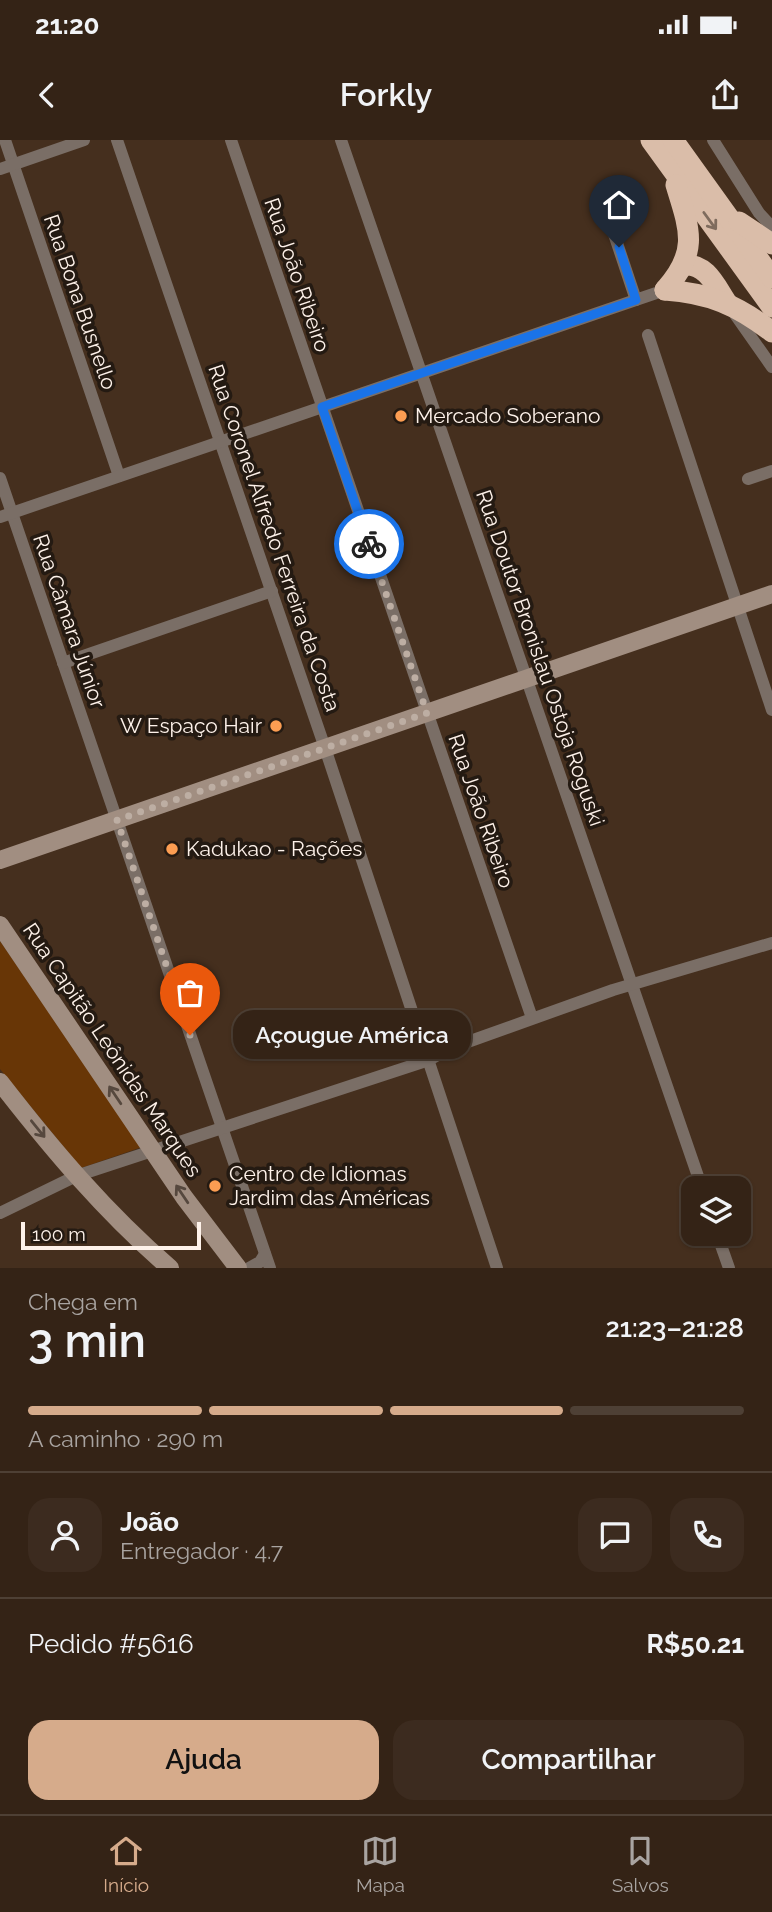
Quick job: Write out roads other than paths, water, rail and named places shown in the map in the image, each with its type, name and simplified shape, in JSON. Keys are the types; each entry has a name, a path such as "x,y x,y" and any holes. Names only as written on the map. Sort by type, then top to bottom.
{"highway":[{"path":"651,140 772,307"},
{"path":"673,140 772,278"},
{"path":"665,290 684,265 688,253 689,230 670,166"},
{"path":"724,211 772,244"},
{"path":"684,265 688,278 701,294"},
{"path":"684,265 703,269 727,303"},
{"path":"665,290 701,294 727,303 772,332"}],"main road":[{"path":"0,860 772,594"},
{"name":"Rua Capitão Leônidas Marques","path":"0,925 196,1215 238,1268"},
{"path":"0,1082 76,1176 133,1235 170,1268"}],"street":[{"name":"Rua Bona Busnello","path":"5,140 120,476"},
{"path":"0,169 84,140"},
{"name":"Rua Coronel Alfredo Ferreira da Costa","path":"117,140 326,748 497,1268"},
{"name":"Rua João Ribeiro","path":"231,140 533,1018"},
{"name":"Rua Doutor Bronislau Ostoja Roguski","path":"341,140 698,1176"},
{"path":"713,140 759,213 772,227"},
{"path":"601,195 636,300"},
{"path":"6,515 665,290"},
{"path":"727,303 772,367"},
{"path":"648,335 772,710"},
{"path":"748,479 772,471"},
{"name":"Rua Câmara Júnior","path":"0,478 6,515 63,663 270,1268"},
{"path":"63,663 272,591"},
{"path":"0,1213 76,1176 429,1060 448,1049 533,1018 772,943"},
{"path":"722,1246 729,1268"},
{"path":"249,1268 260,1262 265,1254"}],"place":[{"name":"Mercado Soberano","path":"401,416"},
{"name":"W Espaço Hair","path":"276,726"},
{"name":"Kadukao - Rações","path":"172,849"},
{"name":"Açougue América","path":"190,1035"},
{"name":"Centro de Idiomas Jardim das Américas","path":"215,1186"}]}
